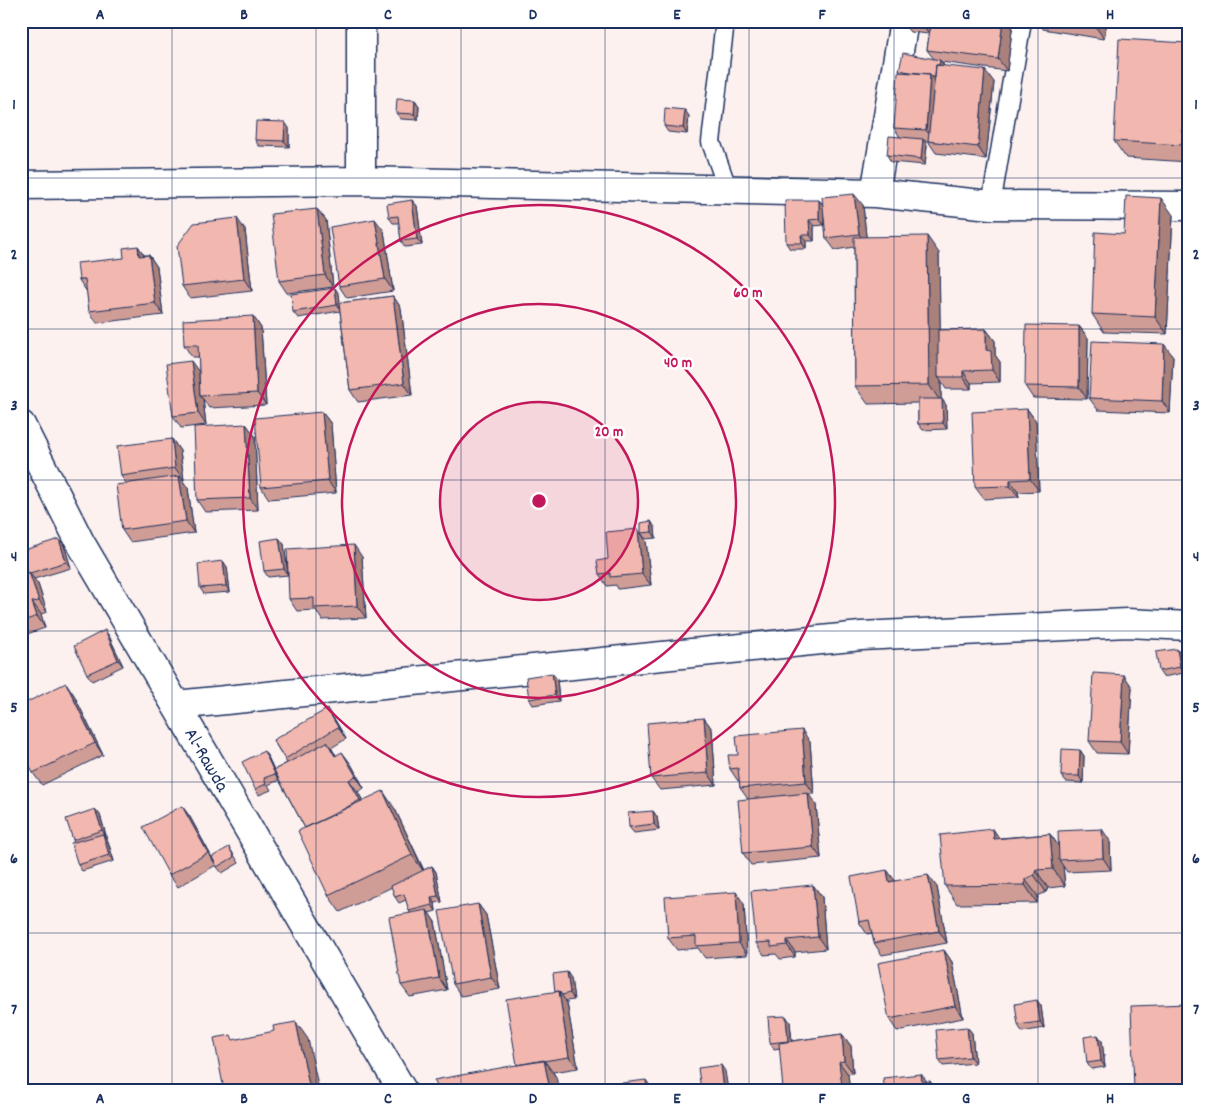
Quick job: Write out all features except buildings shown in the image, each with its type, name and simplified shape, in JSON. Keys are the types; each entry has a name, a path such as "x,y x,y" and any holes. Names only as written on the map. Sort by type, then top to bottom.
{"street":[{"path":"361,21 362,181"},
{"path":"875,194 904,21"},
{"path":"21,185 362,181 875,194 991,205 1189,206"},
{"name":"Al-Rawda","path":"21,425 80,542 402,1090"},
{"path":"176,705 861,636 1127,623 1189,626"}],"lane":[{"path":"724,21 711,142 728,190"},
{"path":"991,205 1022,21"}]}
